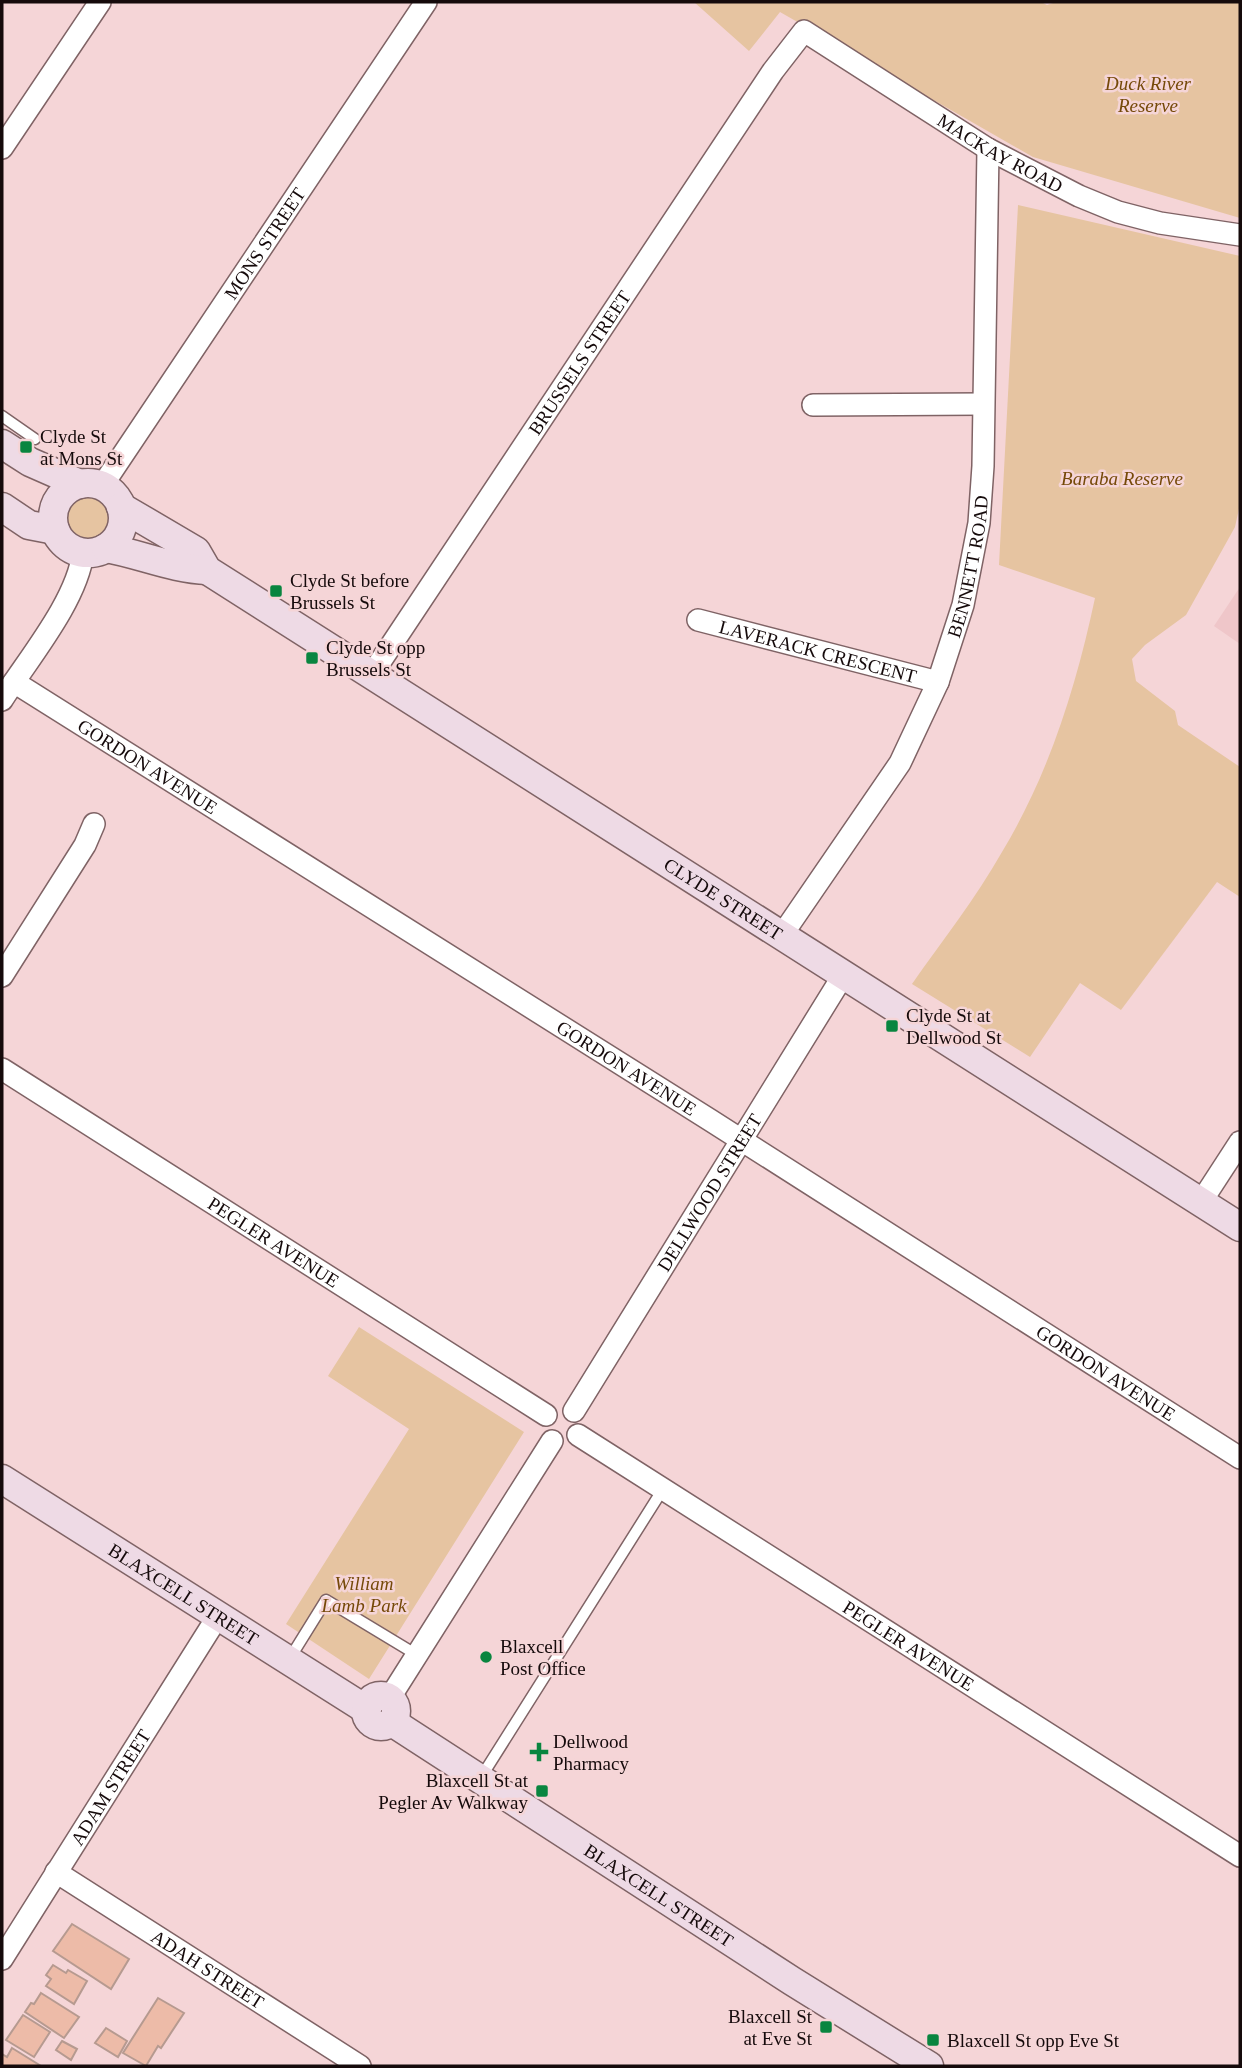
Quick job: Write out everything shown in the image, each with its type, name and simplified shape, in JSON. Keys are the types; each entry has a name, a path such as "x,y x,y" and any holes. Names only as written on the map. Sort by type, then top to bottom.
{"main road":[{"path":"2,444 30,462 91,485 116,496 123,519 121,531 115,541 94,550 66,545 55,530 53,519 55,507 69,488 91,485"},
{"path":"2,507 29,524 55,530"},
{"name":"CLYDE STREET","path":"121,507 196,551 207,570 1240,1227"},
{"name":"CLYDE STREET","path":"94,550 135,554 187,569 207,570"},
{"name":"BLAXCELL STREET","path":"2,1479 218,1616 382,1710 480,1779 919,2064"}],"street":[{"path":"2,148 100,2"},
{"name":"MONS STREET","path":"91,485 426,2"},
{"name":"MACKAY ROAD","path":"790,51 804,31 988,149 1079,197 1118,212 1160,223 1240,235"},
{"name":"BRUSSELS STREET","path":"372,674 766,82 790,51"},
{"name":"BENNETT ROAD","path":"782,935 900,763 938,682 963,605 975,546 983,466 988,149"},
{"path":"813,405 983,404"},
{"path":"2,701 70,597 94,550"},
{"name":"LAVERACK CRESCENT","path":"698,620 938,682"},
{"name":"GORDON AVENUE","path":"14,682 741,1139 1240,1458"},
{"path":"2,976 85,845 94,824"},
{"name":"DELLWOOD STREET","path":"574,1410 844,974"},
{"name":"PEGLER AVENUE","path":"2,1069 546,1415"},
{"path":"1201,1202 1240,1142"},
{"path":"562,1406 574,1410 581,1424 578,1435 574,1440 563,1444 552,1441 544,1428 546,1415 562,1406"},
{"name":"PEGLER AVENUE","path":"578,1435 1240,1856"},
{"path":"382,1710 552,1441"},
{"name":"ADAM STREET","path":"2,1959 218,1616"},
{"name":"ADAH STREET","path":"56,1872 360,2066"}],"lane":[{"path":"2,416 35,439"},
{"path":"480,1779 663,1489"},
{"path":"289,1659 326,1600 417,1655"}],"shaded area":[{"path":"1240,587 1240,644 1214,626"}],"green space":[{"name":"Duck River Reserve","path":"694,2 1041,2 1047,5 1056,2 1240,2 1240,218 1033,157 780,12 749,51"},
{"name":"Baraba Reserve","path":"1018,205 1240,256 1240,504 1235,527 1186,615 1145,645 1132,659 1136,681 1175,711 1178,725 1240,767 1240,897 1217,882 1121,1010 1080,983 1030,1057 912,984 992,869 1034,792 1070,697 1095,598 999,565"},
{"path":"88,492 105,499 112,516 105,533 88,540 71,533 64,516 71,499"},
{"name":"William Lamb Park","path":"359,1327 524,1432 369,1679 286,1624 409,1429 328,1376"}],"building":[{"path":"72,1924 129,1959 111,1989 53,1951"},
{"path":"53,1965 87,1981 74,2004 46,1986 51,1979 46,1975"},
{"path":"41,1993 79,2017 64,2038 25,2012"},
{"path":"158,1998 184,2013 146,2066 123,2053"},
{"path":"23,2015 50,2032 34,2057 6,2040"},
{"path":"106,2028 127,2041 118,2057 95,2043"},
{"path":"62,2041 77,2049 71,2060 56,2050"},
{"path":"12,2048 41,2066 2,2066 2,2054 7,2057"}],"place":[{"name":"Clyde St at Mons St","path":"26,447"},
{"name":"Clyde St before Brussels St","path":"276,591"},
{"name":"Clyde St opp Brussels St","path":"312,658"},
{"name":"Clyde St at Dellwood St","path":"892,1026"},
{"name":"Blaxcell Post Office","path":"486,1657"},
{"name":"Dellwood Pharmacy","path":"539,1752"},
{"name":"Blaxcell St at Pegler Av Walkway","path":"542,1791"},
{"name":"Blaxcell St at Eve St","path":"826,2027"},
{"name":"Blaxcell St opp Eve St","path":"933,2040"}]}
